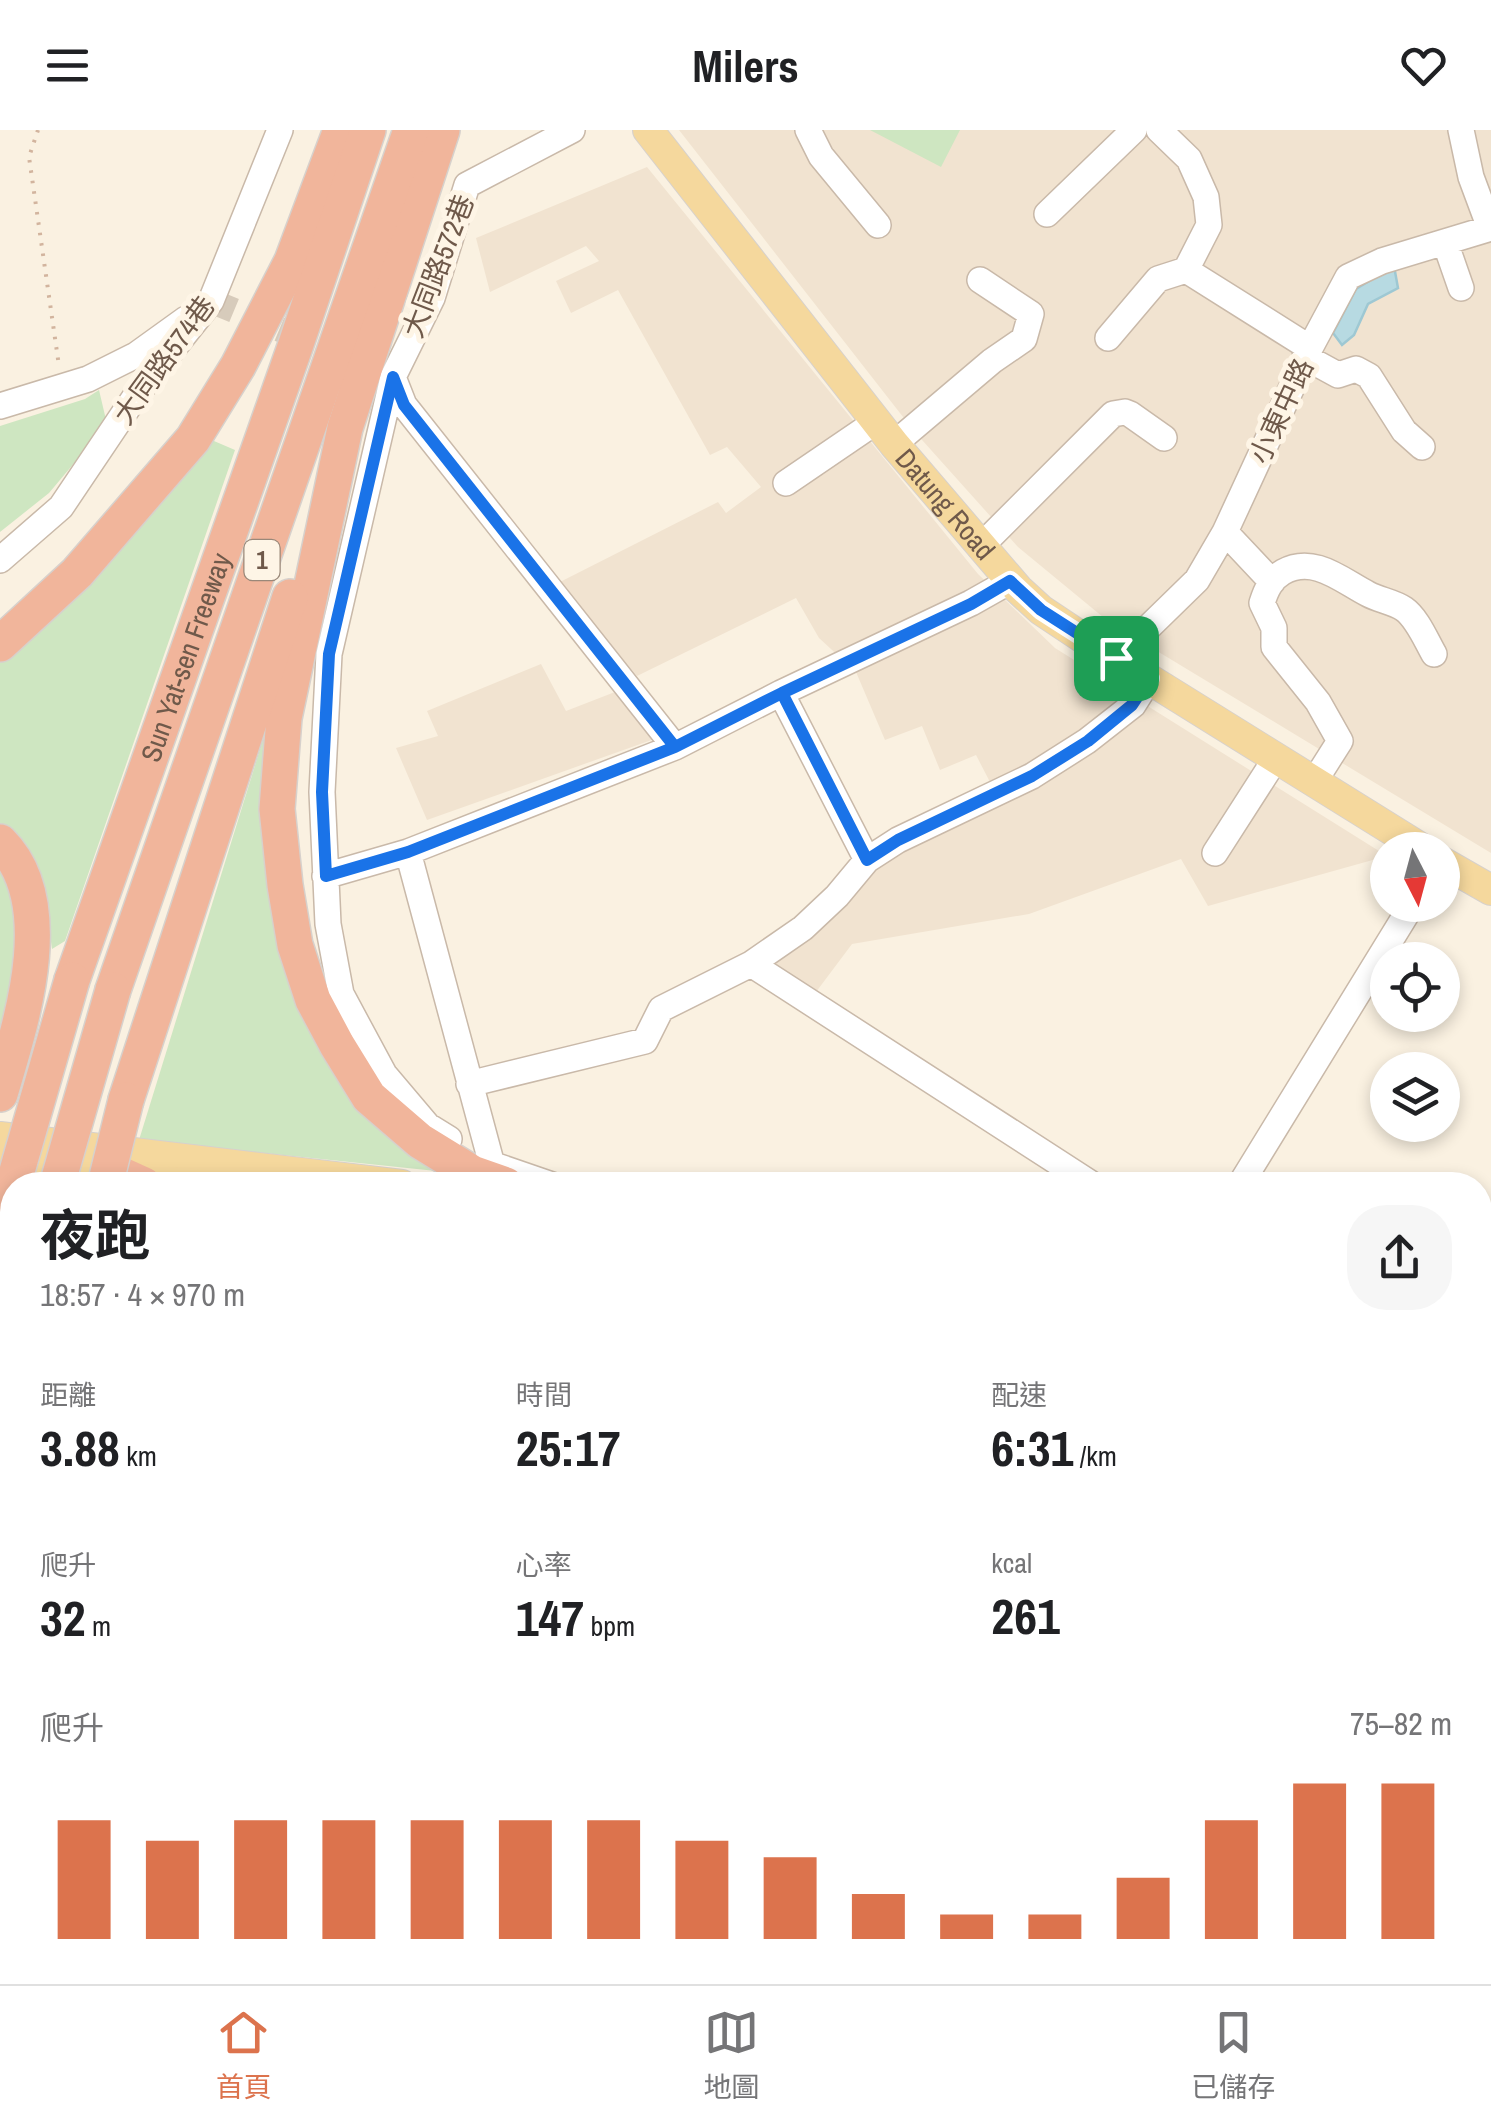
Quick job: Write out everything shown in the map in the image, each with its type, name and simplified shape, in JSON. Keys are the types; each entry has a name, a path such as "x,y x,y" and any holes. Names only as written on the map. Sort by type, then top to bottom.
{"highway":[{"path":"0,644 77,573 193,439 238,366 292,262 340,130"},
{"name":"Sun Yat-sen Freeway","path":"16,1172 72,980 368,130"},
{"name":"Sun Yat-sen Freeway","path":"61,1172 113,990 412,130"},
{"path":"124,1172 126,1100 442,130"},
{"path":"345,428 284,718 277,808 294,945 313,1000 369,1097 420,1141 470,1172"},
{"path":"0,842 14,856 27,888 32,939 28,993 0,1094"}],"main road":[{"name":"Datung Road","path":"648,130 886,432 1010,581 1041,610 1395,832"},
{"path":"1460,872 1491,890"},
{"path":"0,1137 293,1172"},
{"path":"0,1164 55,1172"}],"street":[{"name":"大同路574巷","path":"0,560 61,508 137,394 211,302 280,130"},
{"name":"大同路572巷","path":"495,1172 428,1126 384,1074 340,994 328,924 322,792 329,654 393,377 432,298 467,185 572,130"},
{"path":"808,130 821,156 878,225"},
{"path":"1047,214 1134,130"},
{"path":"1108,338 1158,279 1186,270 1210,226 1206,197 1189,159 1159,130"},
{"path":"1173,130 1192,130"},
{"path":"1461,130 1471,177 1490,228"},
{"name":"小東中路","path":"1116,658 1197,580 1225,532 1308,352 1348,277 1382,261 1490,228"},
{"path":"1446,242 1461,288"},
{"path":"1186,270 1338,375 1356,369 1369,376 1404,431 1422,447"},
{"path":"786,482 886,432 1024,339 1031,314 980,280"},
{"path":"0,406 88,379 136,355 211,302"},
{"path":"393,377 404,405 675,747"},
{"path":"980,547 1113,414 1130,414 1164,438"},
{"path":"1225,532 1272,582"},
{"path":"1314,782 1340,741 1318,702 1274,647 1274,628 1262,603 1266,589 1279,574 1300,564 1320,568 1374,598 1405,609 1434,654"},
{"path":"326,876 408,852 675,747 971,604 1010,581"},
{"path":"469,1084 645,1041 661,1009 751,964 804,928 867,860 898,840 1032,776 1088,741 1132,705 1150,678"},
{"path":"782,693 867,860"},
{"path":"1216,852 1276,758"},
{"path":"408,852 469,1084 498,1172"},
{"path":"1248,1172 1402,922"},
{"path":"751,964 1073,1172"}],"path":[{"path":"38,130 29,157 62,386"}],"shaded area":[{"path":"679,130 1491,130 1491,853 1109,622 1018,547 914,431"},
{"path":"647,167 978,574 1055,648 1370,845 1370,861 1208,906 1181,859 1029,914 852,944 813,996 759,961 845,888 862,845 991,784 976,755 940,770 922,726 885,740 856,672 819,638 796,598 637,676 558,583 718,502 726,513 761,487 727,447 710,455 618,290 571,313 556,281 599,261 586,246 490,292 476,238"},
{"path":"541,664 566,711 633,685 660,737 427,820 396,748 438,736 427,711"}],"green space":[{"path":"870,130 960,130 941,167"},
{"path":"99,390 107,424 49,493 0,532 0,426 85,399"},
{"path":"207,438 235,450 65,941 52,949 43,884 22,847 0,828 0,651 119,551"},
{"path":"274,704 272,913 436,1171 139,1140"},
{"path":"0,864 16,885 25,975 0,1074"}],"water":[{"path":"1394,266 1398,288 1368,304 1354,335 1342,345 1333,333 1356,289"}],"tunnel":[{"path":"211,301 310,342"}],"route":[{"path":"1116,658 1041,610 1010,581 971,604 782,693 675,747 408,852 326,876 322,792 329,654 393,377 404,405 675,747 782,693 867,860 898,840 1032,776 1088,741 1132,705 1150,678 1116,658"}]}
